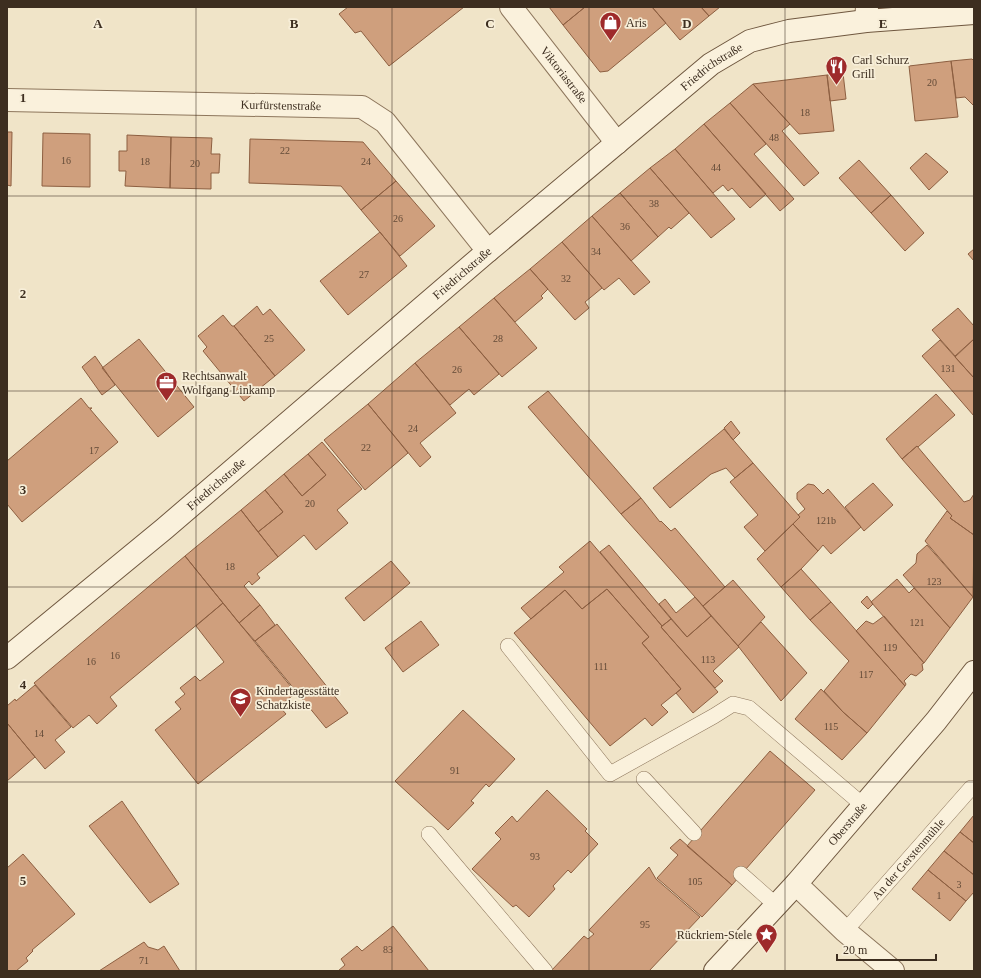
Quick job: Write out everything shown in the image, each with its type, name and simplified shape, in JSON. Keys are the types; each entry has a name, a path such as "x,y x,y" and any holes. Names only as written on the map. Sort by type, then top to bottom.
{"main road":[{"name":"Viktoriastraße","path":"511,7 617,143"},
{"name":"Friedrichstraße","path":"7,658 164,529 488,251 711,64 750,41 866,14 974,13"},
{"name":"Kurfürstenstraße","path":"7,100 362,107 385,122 488,251"},
{"name":"Oberstraße","path":"714,971 796,884 864,806 974,672"},
{"path":"796,884 845,931 893,971"}],"lane":[{"path":"508,646 610,774 733,704 749,708 864,806"},
{"path":"644,779 694,833"},
{"name":"An der Gerstenmühle","path":"845,931 971,788"},
{"path":"429,834 545,971"},
{"path":"742,874 776,905"}],"building":[{"path":"348,7 464,7 389,66 361,31 355,33 339,14"},
{"path":"549,7 585,7 563,25"},
{"path":"585,7 652,7 666,23 608,71 600,72 563,25"},
{"path":"652,7 701,7 709,16 680,40"},
{"path":"701,7 720,7 709,16"},
{"path":"972,59 974,61 974,106 965,97 956,98 951,61"},
{"path":"951,61 958,117 915,121 909,66"},
{"name":"Carl Schurz Grill","path":"843,73 846,99 830,101 827,75"},
{"path":"827,75 834,131 799,134 753,84"},
{"path":"753,84 790,124 782,131 819,173 804,186 730,103"},
{"path":"730,103 766,144 754,154 794,199 780,211 704,124"},
{"path":"704,124 766,194 750,208 732,188 728,191 723,185 713,193 675,149"},
{"path":"7,132 12,132 11,186 7,185"},
{"path":"43,133 90,134 90,187 42,186"},
{"path":"127,135 171,137 170,188 125,186 126,171 119,171 119,151 127,151"},
{"path":"171,137 212,138 211,154 220,154 219,173 211,173 211,189 170,188"},
{"path":"250,139 363,142 396,181 361,210 341,186 249,183"},
{"path":"675,149 735,219 711,238 650,168"},
{"path":"926,153 948,172 929,190 910,168"},
{"path":"859,160 891,195 871,213 839,178"},
{"path":"650,168 689,213 671,229 669,227 658,237 620,193"},
{"path":"396,181 435,226 400,256 361,210"},
{"path":"620,193 658,237 631,261 592,216"},
{"path":"891,195 924,233 905,251 871,213"},
{"path":"592,216 650,282 634,295 619,278 604,290 562,242"},
{"path":"380,232 407,266 348,315 320,281"},
{"path":"562,242 602,288 585,302 589,308 575,320 530,269"},
{"path":"974,249 974,261 968,254"},
{"path":"530,269 548,289 541,296 543,298 515,322 494,298"},
{"path":"494,298 537,348 502,377 459,327"},
{"path":"257,306 263,315 270,309 305,350 275,376 234,326"},
{"path":"958,308 974,326 974,339 955,356 932,330"},
{"path":"223,315 232,326 234,326 275,376 244,401 203,351 207,347 198,336"},
{"path":"459,327 499,374 474,395 469,389 450,405 415,363"},
{"path":"139,339 194,407 158,437 102,368"},
{"path":"974,339 974,378 955,357"},
{"path":"940,340 974,378 974,416 922,356"},
{"path":"95,356 115,385 102,395 82,367"},
{"path":"415,363 456,413 420,443 431,457 420,467 368,404"},
{"path":"548,391 641,498 621,514 528,407"},
{"path":"936,394 955,415 902,459 886,439"},
{"path":"81,398 89,408 92,408 90,409 118,442 22,522 7,504 7,461"},
{"path":"368,404 408,453 365,490 324,440"},
{"path":"731,421 740,433 733,440 724,428"},
{"path":"724,429 753,463 735,478 726,468 711,474 670,508 653,488"},
{"path":"322,442 362,489 337,510 348,523 316,550 304,535 278,557 258,532 283,512 265,490 284,474 302,496 326,475 308,454"},
{"path":"917,446 964,502 970,500 974,494 974,535 950,518 952,516 902,459"},
{"path":"308,454 326,475 302,496 284,474"},
{"path":"753,463 800,517 765,551 744,527 758,515 730,482"},
{"path":"873,483 893,505 864,531 845,507"},
{"path":"808,484 814,485 823,494 828,489 861,527 831,554 823,545 818,551 793,524 800,517 798,515 805,509 797,499 797,493"},
{"path":"265,490 283,512 258,532 241,510"},
{"path":"641,498 660,522 661,521 671,531 675,528 725,587 703,606 621,514"},
{"path":"241,510 278,557 257,574 260,578 252,585 249,581 244,586 260,605 239,623 185,556"},
{"path":"947,511 952,516 950,518 974,535 973,597 925,541"},
{"path":"793,524 818,551 781,587 757,559"},
{"path":"590,541 662,626 661,627 718,692 693,713 676,693 681,689 642,643 649,637 607,589 582,609 565,590 531,619 521,608 564,572 559,567"},
{"path":"609,545 671,619 662,626 600,552"},
{"path":"927,545 973,597 950,628 903,575 916,563 917,554"},
{"path":"185,556 223,603 110,697 117,706 97,724 89,715 73,728 34,683"},
{"path":"391,561 410,583 364,621 345,598"},
{"path":"801,569 831,602 810,620 781,587"},
{"path":"897,579 909,593 914,588 950,628 924,663 871,602"},
{"path":"733,580 765,617 738,646 703,606"},
{"path":"607,589 649,637 642,643 681,689 661,705 668,712 652,726 645,718 610,746 514,633 565,590 582,609"},
{"path":"867,596 873,604 868,609 861,602"},
{"path":"695,597 711,616 687,637 659,604 665,599 676,613"},
{"path":"831,602 905,686 867,733 843,712 824,691 849,661 810,620"},
{"path":"223,603 296,693 279,706 286,714 198,784 155,730 181,709 175,702 185,694 180,688 195,676 200,681 224,662 196,626"},
{"path":"260,605 275,625 255,641 239,623"},
{"path":"711,616 739,647 713,671 723,681 715,688 661,627 671,619 687,637"},
{"path":"884,616 924,663 922,664 923,670 916,676 911,674 904,681 906,684 905,686 856,631 866,621 873,624"},
{"path":"421,621 439,645 403,672 385,648"},
{"path":"761,622 807,673 781,701 738,646"},
{"path":"277,624 348,713 326,728 255,641"},
{"path":"35,685 71,727 55,740 65,752 45,769 7,723 7,706 15,699 16,701"},
{"path":"821,689 843,712 867,733 842,760 795,719"},
{"path":"463,710 515,759 489,787 486,784 471,801 474,803 448,830 395,781"},
{"path":"7,723 35,757 7,781"},
{"path":"770,751 815,790 732,885 687,846"},
{"path":"547,790 587,829 585,831 598,844 571,873 568,870 553,886 555,889 529,917 516,905 513,907 472,869 501,839 495,833 512,816 517,822"},
{"path":"122,801 179,884 150,903 89,826"},
{"path":"974,815 974,843 960,832"},
{"path":"960,832 974,843 974,875 944,851"},
{"path":"680,839 732,885 702,917 657,878 678,855 670,848"},
{"path":"944,851 974,875 974,892 966,901 928,870"},
{"path":"23,854 75,914 32,950 33,951 26,958 28,961 16,971 7,971 7,868"},
{"path":"649,867 656,879 700,917 649,971 551,971 584,936 588,939 594,934 589,930"},
{"path":"928,870 966,901 950,921 912,889"},
{"path":"393,926 429,971 338,971 345,965 341,959 357,946 362,951"},
{"path":"144,942 148,947 158,950 164,946 180,971 99,971"}],"place":[{"name":"Aris","path":"611,42"},
{"name":"Carl Schurz Grill","path":"837,86"},
{"name":"Rechtsanwalt Wolfgang Linkamp","path":"167,402"},
{"name":"Kindertagesstätte Schatzkiste","path":"241,718"},
{"name":"Rückriem-Stele","path":"767,954"}]}
